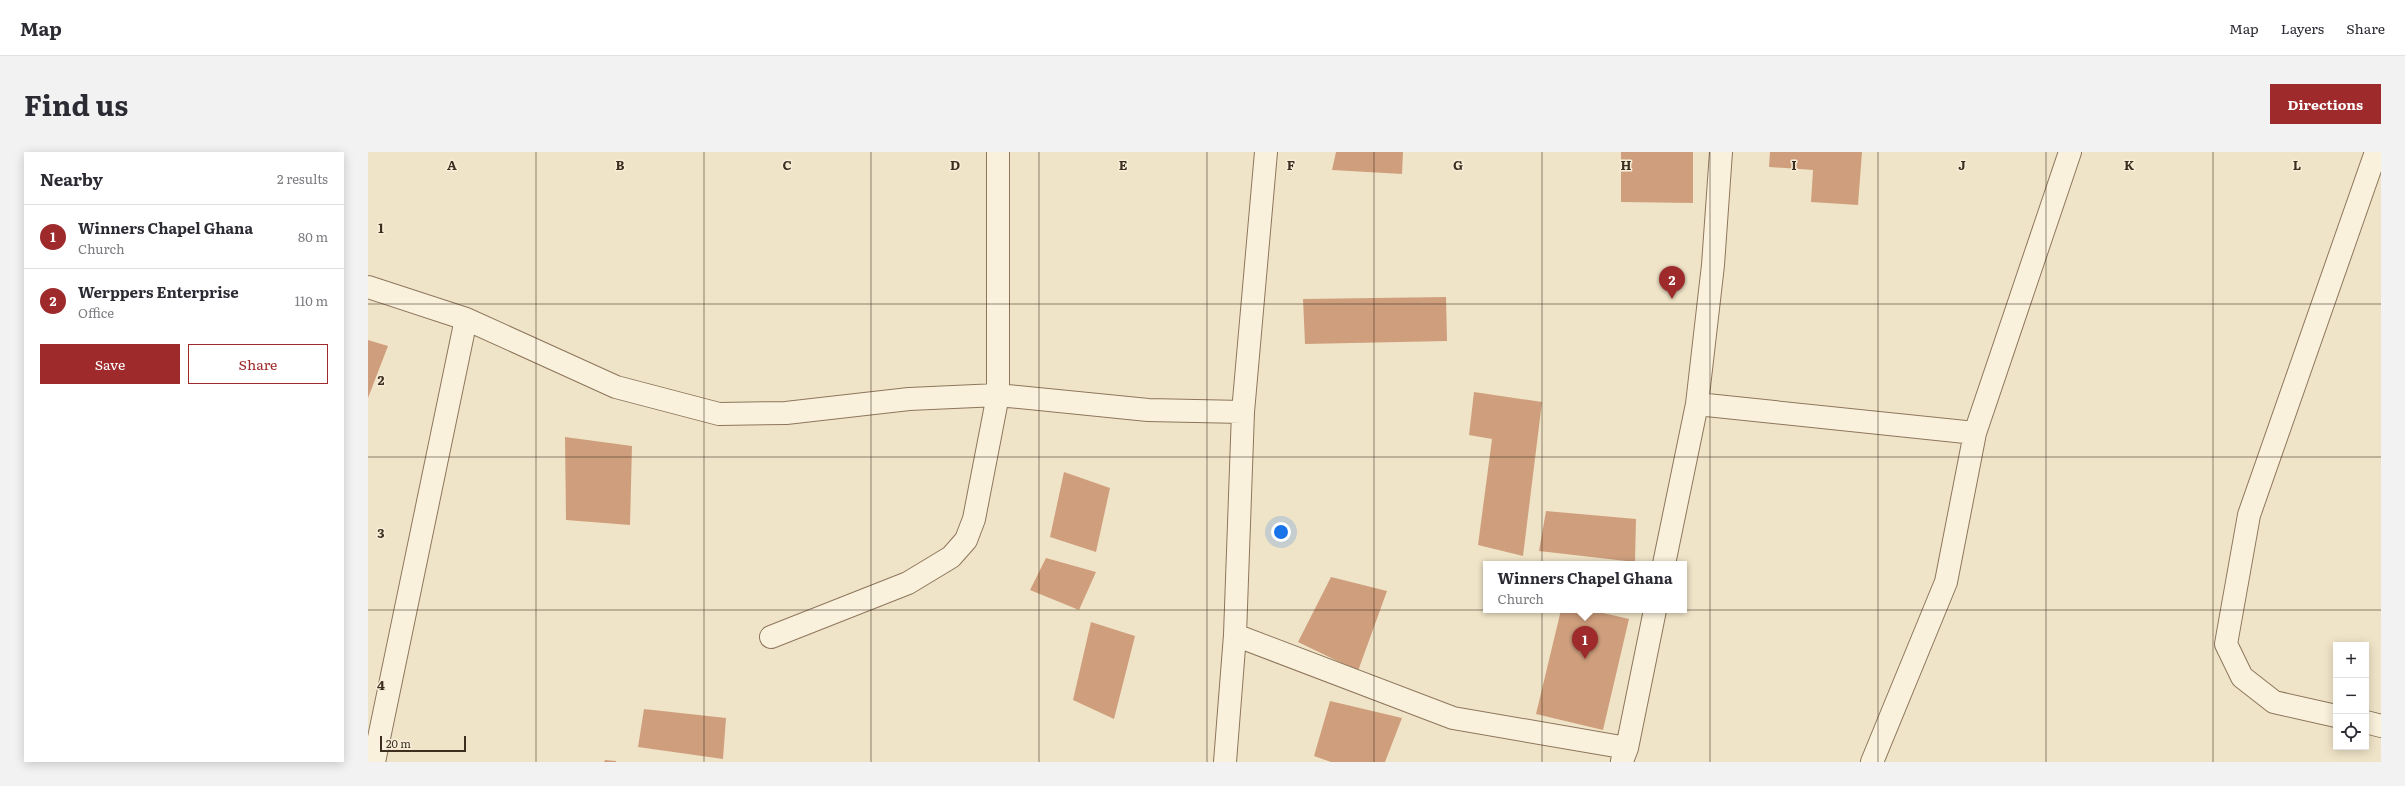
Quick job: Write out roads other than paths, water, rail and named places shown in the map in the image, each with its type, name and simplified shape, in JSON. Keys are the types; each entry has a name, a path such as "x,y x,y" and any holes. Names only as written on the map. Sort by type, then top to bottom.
{"street":[{"path":"771,637 908,583 951,557 966,540 974,519 998,395 998,152"},
{"path":"1225,762 1235,635 1243,412 1266,152"},
{"path":"1665,561 1697,404 1713,265 1721,152"},
{"path":"1872,762 1946,582 1975,433 2070,152"},
{"path":"2333,715 2274,702 2242,677 2226,644 2249,516 2376,152"},
{"path":"368,286 466,319 616,387 720,414 786,413 909,399 998,395 1148,410 1243,412"},
{"path":"374,762 466,319"},
{"path":"1697,404 1975,433"},
{"path":"1235,635 1452,718 1624,755 1654,613"},
{"path":"2369,723 2381,726"}],"place":[{"name":"Werppers Enterprise","path":"1672,299"},
{"name":"Winners Chapel Ghana","path":"1585,659"}]}
